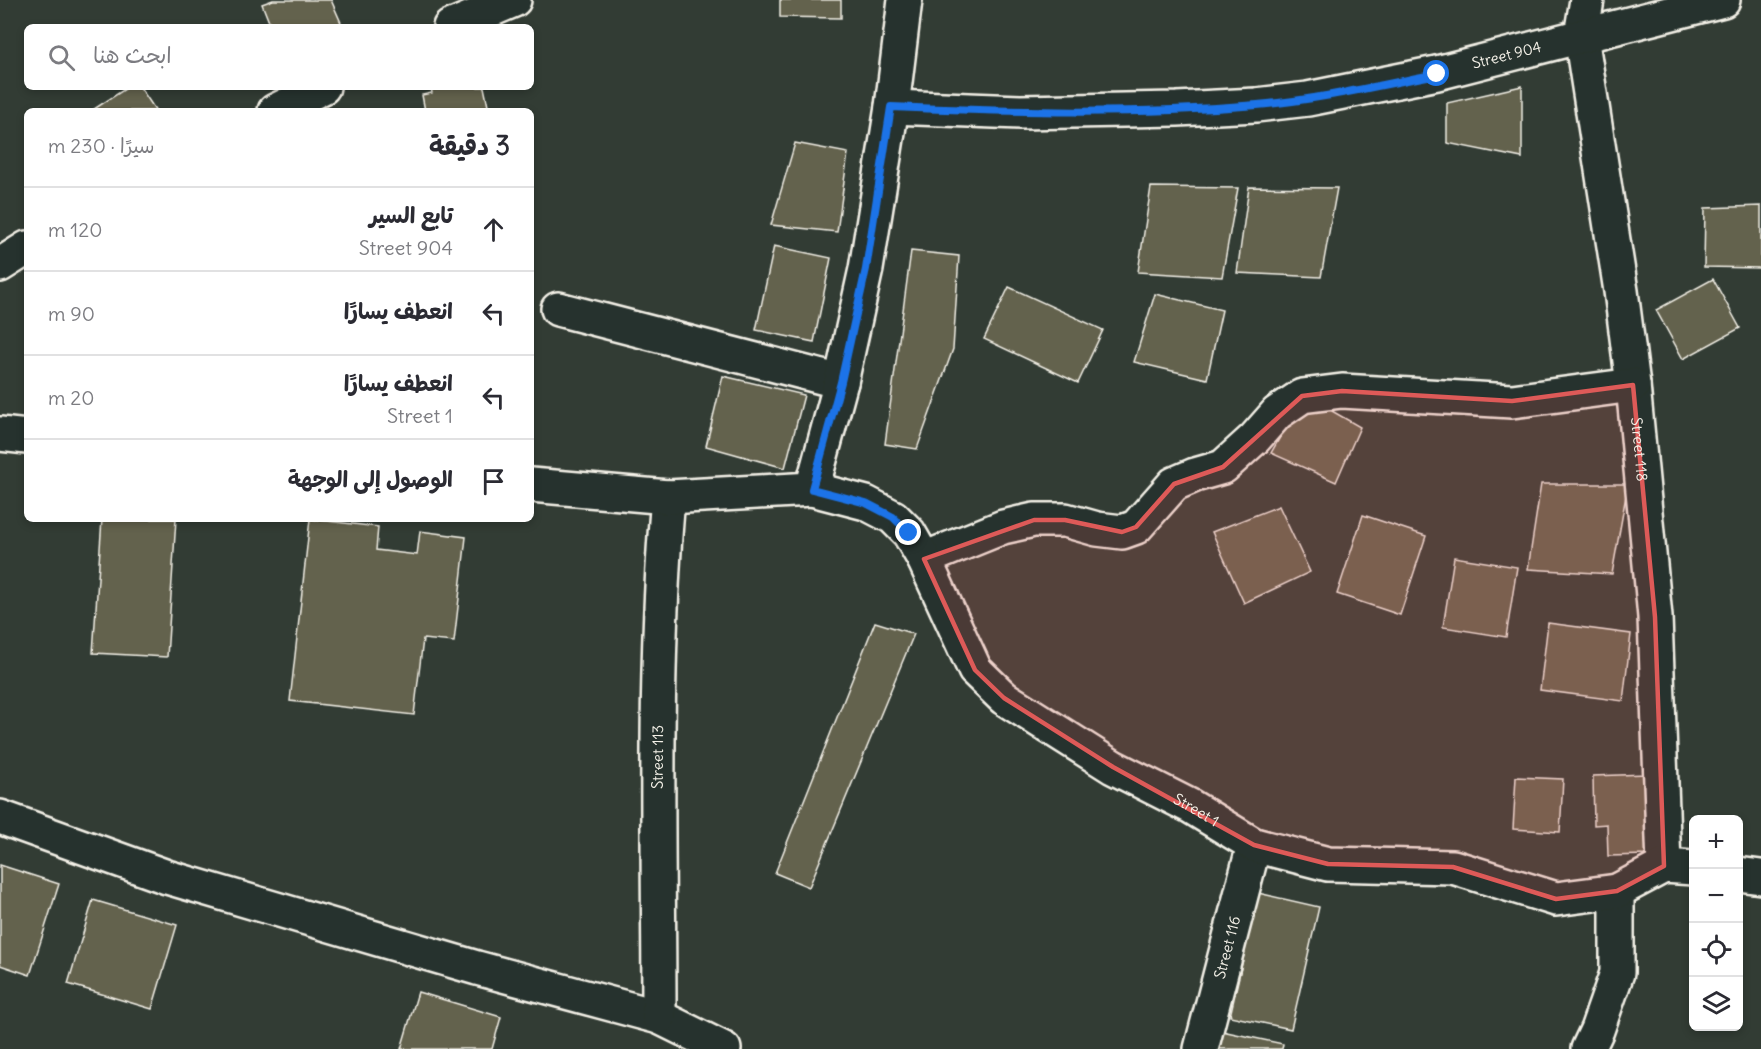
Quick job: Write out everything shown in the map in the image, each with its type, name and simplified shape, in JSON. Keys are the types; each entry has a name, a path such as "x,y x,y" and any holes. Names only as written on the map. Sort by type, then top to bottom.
{"street":[{"path":"457,24 514,0"},
{"path":"812,489 841,382 866,269 905,0"},
{"name":"Street 118","path":"1587,0 1581,36 1621,291 1633,385 1679,867"},
{"name":"Street 904","path":"891,107 1020,112 1256,105 1361,90 1437,74 1723,0"},
{"path":"281,108 317,90"},
{"path":"0,265 24,250"},
{"path":"558,309 841,382"},
{"path":"924,559 1003,527 1034,520 1065,520 1097,529 1122,532 1136,527 1174,484 1223,467 1255,438 1277,413 1302,396 1342,391 1512,401 1633,385"},
{"path":"0,434 24,437"},
{"name":"Street 1","path":"534,485 668,497 812,489 866,503 893,517 909,533 924,559 975,670 1004,698 1113,767 1190,806 1254,845 1328,864 1452,867 1556,899 1617,891 1679,867"},
{"name":"Street 113","path":"659,1017 658,699 662,569 668,497"},
{"path":"0,817 167,877 454,961 659,1017 724,1049"},
{"name":"Street 116","path":"1201,1049 1254,845"},
{"path":"1743,875 1761,877"},
{"path":"1588,1049 1617,973 1617,891"}],"highlighted area":[{"path":"1633,385 1655,617 1664,866 1617,891 1556,899 1453,867 1328,864 1254,845 1113,767 1004,698 975,670 924,559 1034,520 1065,520 1122,532 1136,527 1174,484 1223,467 1302,396 1342,391 1512,401"}],"building":[{"path":"273,0 331,0 342,24 270,24 262,4"},
{"path":"780,0 841,0 841,18 780,17"},
{"path":"1522,86 1522,158 1447,143 1447,103"},
{"path":"123,90 142,90 154,108 96,108"},
{"path":"432,90 485,90 488,108 424,108 422,95 432,93"},
{"path":"795,143 848,153 837,232 771,225"},
{"path":"1151,187 1238,188 1222,277 1138,272"},
{"path":"1249,187 1337,188 1321,277 1237,273"},
{"path":"1761,206 1761,268 1704,267 1705,208"},
{"path":"774,246 831,258 814,342 756,330"},
{"path":"911,251 959,256 953,349 917,449 885,444"},
{"path":"1713,279 1740,328 1683,359 1656,310"},
{"path":"1009,287 1103,330 1078,383 984,339"},
{"path":"1155,294 1222,310 1207,379 1134,362"},
{"path":"723,376 804,395 785,468 706,446"},
{"path":"1325,407 1360,427 1336,482 1271,453 1294,413"},
{"path":"1541,484 1628,484 1612,574 1528,569"},
{"path":"1279,506 1310,572 1244,603 1212,532"},
{"path":"1363,515 1426,536 1400,615 1337,594"},
{"path":"102,522 176,522 167,657 93,653"},
{"path":"310,522 336,522 378,527 376,550 417,555 420,531 466,537 454,642 423,639 414,715 290,701"},
{"path":"1454,557 1517,567 1506,637 1443,627"},
{"path":"875,622 914,634 809,887 775,873"},
{"path":"1548,623 1631,634 1623,701 1540,690"},
{"path":"1646,774 1648,855 1608,856 1607,824 1594,825 1593,776"},
{"path":"1516,777 1563,779 1560,832 1513,829"},
{"path":"0,865 59,884 30,975 0,965"},
{"path":"1258,893 1319,907 1291,1029 1230,1016"},
{"path":"93,900 177,925 152,1009 68,984"},
{"path":"418,992 501,1017 492,1049 401,1049"},
{"path":"1222,1031 1283,1044 1282,1049 1218,1049"}],"route":[{"path":"909,533 893,517 866,503 812,489 841,382 866,269 891,107 1020,112 1256,105 1361,90 1437,74"}]}
